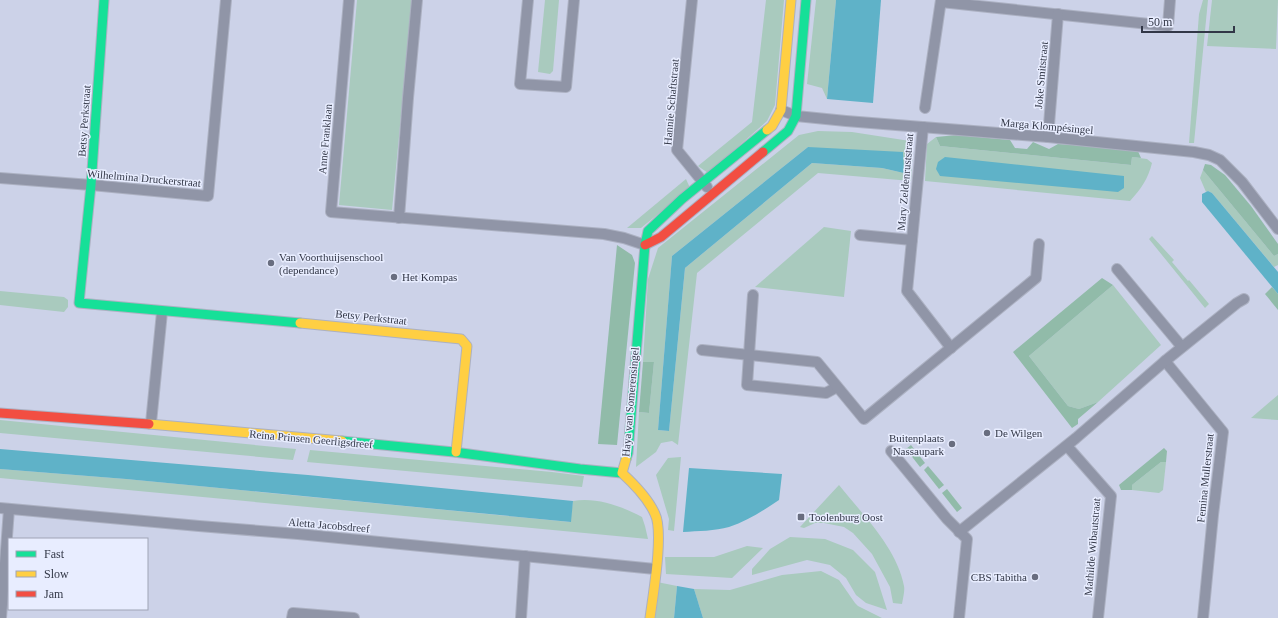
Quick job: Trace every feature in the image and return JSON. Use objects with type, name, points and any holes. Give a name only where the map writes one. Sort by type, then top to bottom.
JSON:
[{"type":"street","name":"Betsy Perkstraat","points":[[104,0],[91,185],[79,303],[162,312],[319,324],[461,339],[467,346],[456,452]]},
{"type":"street","name":"Wilhelmina Druckerstraat","points":[[0,178],[208,196],[226,0]]},
{"type":"street","name":"Anne Franklaan","points":[[349,0],[331,212],[604,234],[624,238],[645,245]]},
{"type":"street","points":[[399,218],[417,0]]},
{"type":"street","points":[[528,0],[520,84],[566,87],[574,0]]},
{"type":"street","name":"Hannie Schaftstraat","points":[[692,0],[678,150],[712,194]]},
{"type":"street","name":"Haya van Somerensingel","points":[[622,473],[628,453],[635,355],[645,245],[648,231],[682,199],[772,126],[781,110],[791,0]]},
{"type":"street","points":[[645,245],[661,237],[788,131],[796,116],[806,0]]},
{"type":"street","points":[[925,108],[941,1],[1168,26],[1170,0]]},
{"type":"street","name":"Joke Smitstraat","points":[[1048,137],[1058,14]]},
{"type":"street","name":"Marga Klompésingel","points":[[781,110],[796,116],[1048,137],[1194,152],[1209,155],[1220,160],[1242,182],[1278,229]]},
{"type":"street","name":"Mary Zeldenruststraat","points":[[923,127],[907,291],[951,348]]},
{"type":"street","name":"Mary Zeldenruststraat","points":[[860,235],[912,240]]},
{"type":"street","points":[[702,350],[817,362],[864,419],[1036,278],[1039,244]]},
{"type":"street","points":[[1117,269],[1182,347]]},
{"type":"street","points":[[753,295],[747,385],[826,393],[837,387]]},
{"type":"street","points":[[959,532],[1067,446],[1165,360],[1244,299]]},
{"type":"street","points":[[151,423],[162,312]]},
{"type":"street","name":"Femina Mullerstraat","points":[[1165,360],[1223,432],[1203,618]]},
{"type":"street","name":"Reina Prinsen Geerligsdreef","points":[[0,413],[151,423],[456,452],[591,472],[622,473]]},
{"type":"street","name":"Mathilde Wibautstraat","points":[[1067,446],[1111,496],[1098,618]]},
{"type":"street","points":[[891,451],[959,532],[967,539],[959,618]]},
{"type":"street","points":[[622,473],[636,486],[655,513],[658,522],[658,547],[650,618]]},
{"type":"street","points":[[1,618],[5,508]]},
{"type":"street","name":"Aletta Jacobsdreef","points":[[5,508],[298,534],[655,569]]},
{"type":"street","points":[[522,618],[525,556]]},
{"type":"street","points":[[292,615],[354,618]]},
{"type":"green space","points":[[357,0],[412,0],[392,210],[339,205]]},
{"type":"green space","points":[[545,0],[559,0],[553,71],[550,74],[538,72]]},
{"type":"green space","points":[[766,0],[784,0],[775,105],[767,121],[708,173],[698,166],[752,122]]},
{"type":"green space","points":[[816,0],[836,0],[827,99],[822,88],[807,84]]},
{"type":"green space","points":[[1203,0],[1208,0],[1194,143],[1189,143],[1199,14]]},
{"type":"green space","points":[[1212,0],[1278,0],[1276,49],[1207,46]]},
{"type":"green space","points":[[818,131],[852,132],[910,141],[913,148],[911,181],[818,173],[697,273],[678,445],[672,441],[661,443],[656,452],[636,467],[639,412],[649,413],[654,362],[643,362],[648,279],[658,248],[799,135]],"holes":[[[808,147],[904,173],[882,168],[812,163],[685,268],[669,431],[658,430],[672,256]]]},
{"type":"green space","points":[[957,135],[1010,140],[1015,148],[1027,149],[1033,142],[1049,149],[1058,144],[1137,149],[1141,158],[1132,157],[1131,165],[940,146],[936,137]]},
{"type":"green space","points":[[936,137],[940,146],[1131,165],[1132,157],[1147,159],[1152,163],[1144,184],[1130,201],[925,181],[927,144]]},
{"type":"green space","points":[[1205,164],[1211,165],[1225,175],[1251,206],[1278,244],[1278,254],[1274,256],[1203,170]]},
{"type":"green space","points":[[1203,170],[1274,256],[1278,254],[1278,265],[1274,267],[1212,193],[1208,191],[1206,192],[1200,178]]},
{"type":"green space","points":[[686,179],[690,188],[641,228],[627,228]]},
{"type":"green space","points":[[824,227],[851,231],[844,297],[755,287]]},
{"type":"green space","points":[[1152,236],[1174,260],[1172,262],[1209,304],[1205,308],[1149,239]]},
{"type":"green space","points":[[617,245],[632,255],[635,263],[617,445],[598,444]]},
{"type":"green space","points":[[1102,278],[1113,285],[1029,356],[1068,406],[1079,409],[1098,402],[1078,419],[1078,424],[1072,428],[1013,352]]},
{"type":"green space","points":[[1113,285],[1161,345],[1098,402],[1079,409],[1068,406],[1029,356]]},
{"type":"green space","points":[[1272,287],[1278,294],[1278,310],[1265,294]]},
{"type":"green space","points":[[0,291],[64,297],[68,300],[68,307],[64,312],[0,305]]},
{"type":"green space","points":[[643,362],[654,362],[649,413],[639,412]]},
{"type":"green space","points":[[1278,395],[1278,420],[1251,418]]},
{"type":"green space","points":[[0,420],[296,449],[293,460],[0,433]]},
{"type":"green space","points":[[911,445],[925,463],[920,467],[906,449]]},
{"type":"green space","points":[[1164,448],[1167,451],[1166,462],[1161,462],[1132,485],[1132,490],[1121,490],[1119,485]]},
{"type":"green space","points":[[310,450],[584,476],[582,487],[307,462]]},
{"type":"green space","points":[[681,457],[674,531],[668,530],[669,519],[656,475],[668,458]]},
{"type":"green space","points":[[1161,462],[1166,462],[1163,490],[1159,493],[1132,490],[1132,485]]},
{"type":"green space","points":[[928,466],[944,485],[939,489],[924,470]]},
{"type":"green space","points":[[0,469],[126,479],[570,522],[573,501],[591,500],[608,503],[626,509],[642,517],[648,539],[0,478]]},
{"type":"green space","points":[[839,485],[878,532],[894,558],[904,586],[902,604],[893,603],[890,587],[872,554],[853,533],[844,527],[824,523],[815,523],[804,528],[800,527]]},
{"type":"green space","points":[[947,489],[962,508],[957,512],[942,493]]},
{"type":"green space","points":[[790,537],[825,539],[853,550],[875,572],[887,610],[866,603],[856,595],[846,578],[830,565],[807,560],[752,575],[752,569],[770,549]]},
{"type":"green space","points":[[747,546],[763,548],[732,578],[666,574],[665,557],[714,557]]},
{"type":"green space","points":[[821,571],[839,580],[858,606],[882,618],[703,618],[694,589],[730,590],[782,575]]},
{"type":"green space","points":[[657,582],[677,586],[674,618],[654,618]]},
{"type":"water","points":[[836,0],[881,0],[873,103],[827,99]]},
{"type":"water","points":[[808,147],[903,152],[904,173],[882,168],[812,163],[685,268],[669,431],[658,430],[672,256]]},
{"type":"water","points":[[945,157],[1124,176],[1124,188],[1118,192],[940,176],[936,169],[938,162]]},
{"type":"water","points":[[1208,191],[1212,193],[1278,272],[1278,294],[1202,202],[1202,194]]},
{"type":"water","points":[[0,449],[308,475],[573,501],[571,522],[126,479],[0,469]]},
{"type":"water","points":[[689,468],[782,474],[779,500],[736,525],[712,530],[683,532]]},
{"type":"water","points":[[677,586],[694,589],[703,618],[674,618]]},
{"type":"traffic: fast","points":[[104,0],[91,185],[79,303],[300,323]]},
{"type":"traffic: fast","points":[[763,152],[788,131],[796,116],[806,0]]},
{"type":"traffic: fast","points":[[626,459],[628,453],[645,245],[648,231],[682,199],[767,130]]},
{"type":"traffic: fast","points":[[342,441],[454,452],[580,469],[622,473]]},
{"type":"traffic: slow","points":[[767,130],[772,126],[781,110],[791,0]]},
{"type":"traffic: slow","points":[[300,323],[461,339],[467,346],[456,452]]},
{"type":"traffic: slow","points":[[149,424],[342,441]]},
{"type":"traffic: slow","points":[[626,459],[622,473],[649,502],[655,514],[657,523],[657,564],[650,618]]},
{"type":"traffic: jam","points":[[645,245],[661,237],[763,152]]},
{"type":"traffic: jam","points":[[0,413],[149,424]]},
{"type":"place","name":"Van Voorthuijsenschool (dependance)","points":[[271,263]]},
{"type":"place","name":"Het Kompas","points":[[394,277]]},
{"type":"place","name":"De Wilgen","points":[[987,433]]},
{"type":"place","name":"Buitenplaats Nassaupark","points":[[952,444]]},
{"type":"place","name":"Toolenburg Oost","points":[[801,517]]},
{"type":"place","name":"CBS Tabitha","points":[[1035,577]]}]
